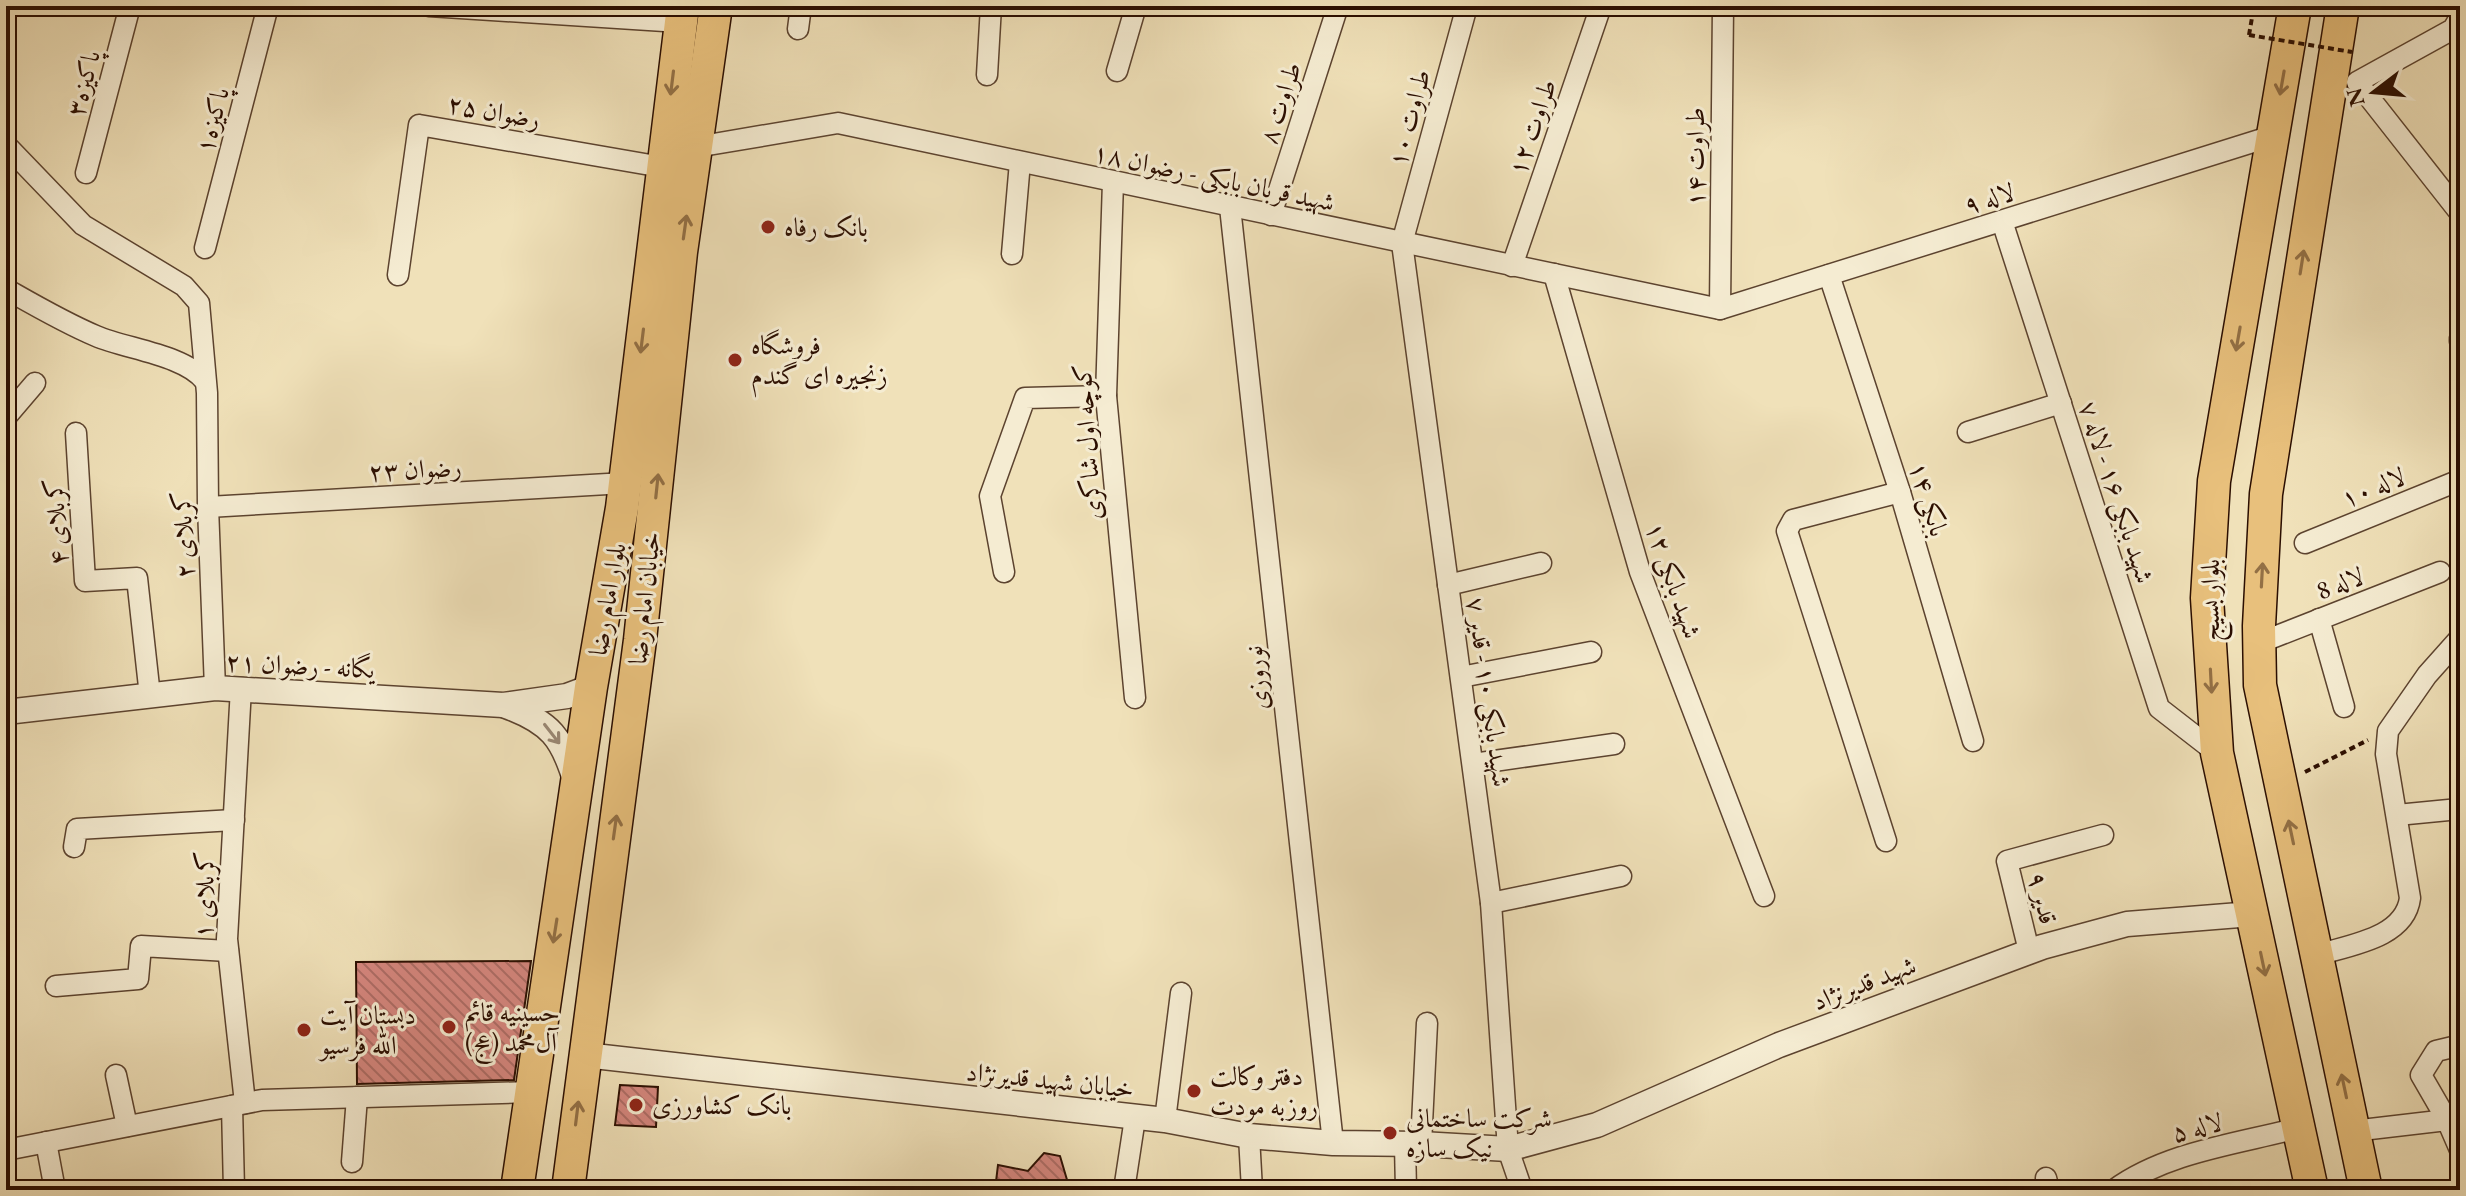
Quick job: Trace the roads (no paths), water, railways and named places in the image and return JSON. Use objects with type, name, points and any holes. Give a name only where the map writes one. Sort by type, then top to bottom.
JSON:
[{"type":"main road","name":"خیابان امام رضا","points":[[568,1190],[637,665],[681,252],[716,6]]},
{"type":"main road","name":"بلوار بسیج","points":[[2295,6],[2214,481],[2207,598],[2217,753],[2312,1190]]},
{"type":"main road","name":"بلوار بسیج","points":[[2343,6],[2268,487],[2259,643],[2260,685],[2366,1190]]},
{"type":"main road","name":"بلوار امام رضا","points":[[517,1190],[625,483],[682,14]]},
{"type":"main road","points":[[2214,481],[2268,487]]},
{"type":"main road","points":[[594,674],[637,665]]},
{"type":"main road","points":[[564,872],[608,879]]},
{"type":"street","name":"پاکیزه۳","points":[[86,173],[130,6]]},
{"type":"street","name":"پاکیزه۱","points":[[205,248],[268,6]]},
{"type":"street","points":[[429,6],[682,14]]},
{"type":"street","points":[[798,29],[801,6]]},
{"type":"street","points":[[987,75],[991,6]]},
{"type":"street","points":[[1117,71],[1136,6]]},
{"type":"street","name":"طراوت ۸","points":[[1271,215],[1338,6]]},
{"type":"street","name":"طراوت ۱۰","points":[[1402,243],[1467,6]]},
{"type":"street","name":"طراوت ۱۲","points":[[1512,266],[1601,6]]},
{"type":"street","name":"طراوت ۱۴","points":[[1720,309],[1723,6]]},
{"type":"street","points":[[2460,17],[2453,29],[2357,82],[2460,213]]},
{"type":"street","name":"شهید قربان بابکی - رضوان ۱۸","points":[[696,147],[838,123],[1720,309]]},
{"type":"street","name":"رضوان ۲۵","points":[[398,275],[419,125],[662,167]]},
{"type":"street","name":"لاله ۹","points":[[1720,309],[2272,136]]},
{"type":"street","name":"کربلای ۲","points":[[6,147],[83,225],[192,293],[199,303],[205,381],[215,688]]},
{"type":"street","points":[[1012,254],[1020,162]]},
{"type":"street","name":"کوچه اول شاکری","points":[[1113,182],[1106,396],[1135,698]]},
{"type":"street","name":"نوروزی","points":[[1230,207],[1333,1143]]},
{"type":"street","name":"شهید بابکی ۱۶ - لاله ۷","points":[[2002,221],[2159,708],[2217,753]]},
{"type":"street","name":"شهید بابکی ۱۰ - قدیر ۷","points":[[1402,243],[1491,903],[1508,1149],[1522,1190]]},
{"type":"street","name":"شهید بابکی ۱۲","points":[[1554,274],[1640,572],[1764,896]]},
{"type":"street","name":"بابکی ۱۴","points":[[1829,275],[1900,492],[1973,741]]},
{"type":"street","points":[[6,289],[99,337],[185,365],[205,381]]},
{"type":"street","points":[[6,417],[35,383]]},
{"type":"street","points":[[1004,572],[990,496],[1025,398],[1106,396]]},
{"type":"street","points":[[1968,432],[2061,403]]},
{"type":"street","name":"کربلای ۴","points":[[76,433],[85,581],[137,578],[150,696]]},
{"type":"street","name":"لاله ۱۰","points":[[2305,543],[2460,480]]},
{"type":"street","name":"رضوان ۲۳","points":[[208,507],[625,483]]},
{"type":"street","points":[[1886,841],[1787,531],[1793,520],[1900,492]]},
{"type":"street","points":[[1448,585],[1541,563]]},
{"type":"street","name":"لاله 8","points":[[2259,643],[2440,572]]},
{"type":"street","points":[[2319,619],[2344,707]]},
{"type":"street","points":[[2317,955],[2366,941],[2397,926],[2408,912],[2410,898],[2386,754],[2388,731],[2427,675],[2460,638]]},
{"type":"street","points":[[1461,677],[1591,652]]},
{"type":"street","name":"یگانه - رضوان ۲۱","points":[[6,712],[215,688],[503,705],[567,696],[594,674]]},
{"type":"street","name":"کربلای ۱","points":[[234,1190],[238,1105],[228,951],[241,688]]},
{"type":"street","points":[[503,705],[535,717],[548,727],[569,760],[577,786]]},
{"type":"street","points":[[1473,764],[1614,744]]},
{"type":"street","points":[[2397,815],[2459,809]]},
{"type":"street","points":[[74,847],[77,829],[234,820]]},
{"type":"street","name":"قدیر ۹","points":[[2029,951],[2007,861],[2103,835]]},
{"type":"street","points":[[1491,903],[1621,876]]},
{"type":"street","name":"شهید قدیرنژاد","points":[[1508,1149],[1597,1125],[1779,1045],[2029,951],[2127,924],[2252,914]]},
{"type":"street","points":[[56,986],[138,979],[141,946],[228,951]]},
{"type":"street","points":[[1165,1120],[1181,993]]},
{"type":"street","points":[[1406,1190],[1427,1023]]},
{"type":"street","points":[[2457,1046],[2436,1051],[2421,1075],[2453,1125],[2460,1150]]},
{"type":"street","name":"خيابان شهيد قديرنژاد","points":[[585,1055],[1165,1120],[1249,1136],[1333,1143],[1508,1149]]},
{"type":"street","points":[[116,1075],[127,1126]]},
{"type":"street","points":[[6,1150],[262,1100],[531,1092]]},
{"type":"street","points":[[352,1162],[357,1097]]},
{"type":"street","points":[[1124,1190],[1135,1118]]},
{"type":"street","points":[[2353,1131],[2453,1125]]},
{"type":"street","name":"لاله ۵","points":[[2114,1190],[2132,1177],[2164,1162],[2298,1128]]},
{"type":"street","points":[[1249,1136],[1252,1190]]},
{"type":"street","points":[[46,1142],[55,1190]]},
{"type":"place","name":"بانک رفاه","points":[[768,227]]},
{"type":"place","name":"فروشگاه زنجیره ای گندم","points":[[735,360]]},
{"type":"place","name":"حسینیه قائم آل‌محمد (عج)","points":[[449,1027]]},
{"type":"place","name":"دبستان آیت الله فرسیو","points":[[304,1030]]},
{"type":"place","name":"دفتر وکالت روزبه مودت","points":[[1194,1091]]},
{"type":"place","name":"بانک کشاورزی","points":[[636,1105]]},
{"type":"place","name":"شرکت ساختمانی نیک سازه","points":[[1390,1133]]}]
